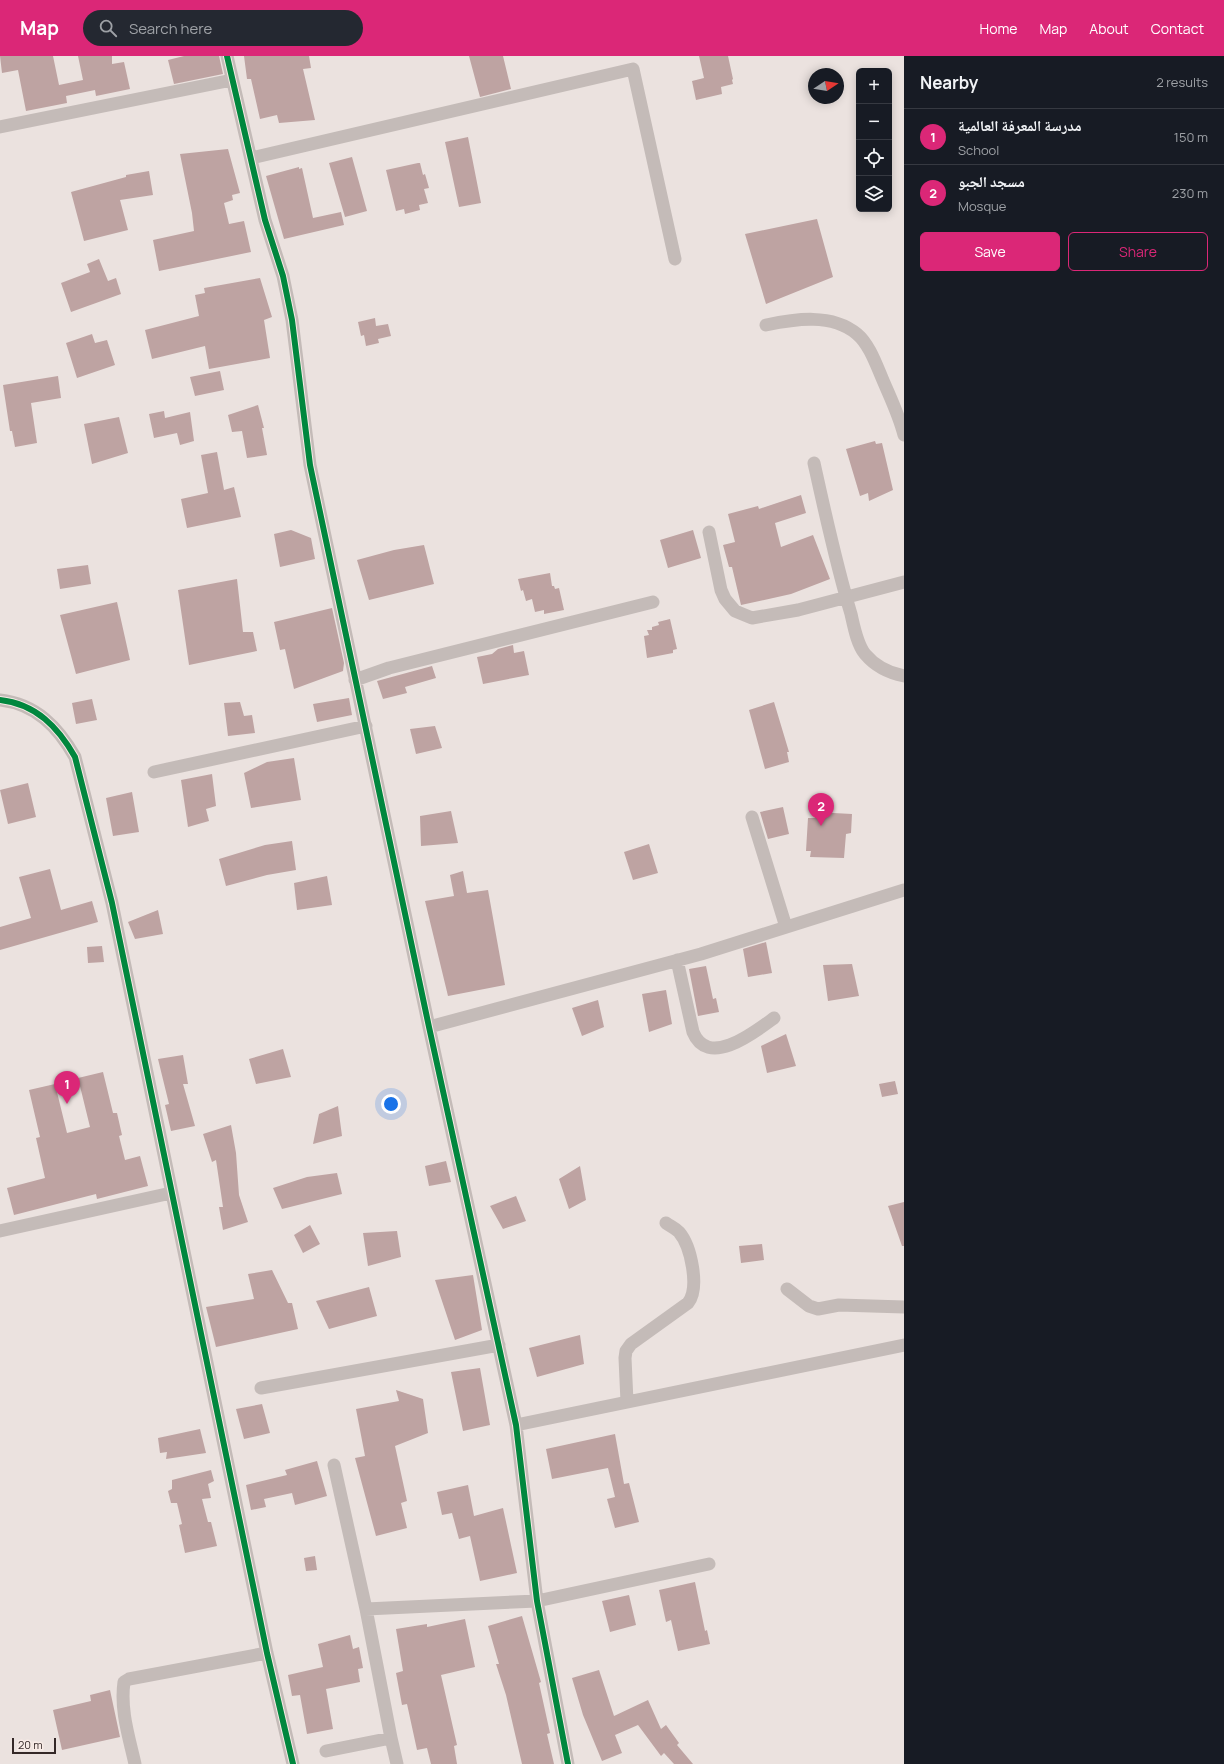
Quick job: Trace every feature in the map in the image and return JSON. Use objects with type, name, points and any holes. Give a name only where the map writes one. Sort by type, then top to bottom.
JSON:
[{"type":"street","points":[[227,56],[265,220],[283,276],[292,320],[310,465],[429,1027],[516,1425],[537,1601],[568,1764]]},
{"type":"street","points":[[251,158],[633,69],[675,259]]},
{"type":"street","points":[[0,127],[232,80]]},
{"type":"street","points":[[766,325],[804,319],[822,320],[845,326],[857,334],[865,344],[880,372],[900,420],[904,435]]},
{"type":"street","points":[[814,463],[846,598],[858,640],[864,653],[883,669],[904,676]]},
{"type":"street","points":[[709,532],[721,590],[725,599],[735,611],[752,618],[846,598],[904,582]]},
{"type":"street","points":[[355,680],[389,668],[653,602]]},
{"type":"street","points":[[0,700],[8,701],[30,709],[48,721],[64,738],[75,757],[112,903],[267,1652],[293,1764]]},
{"type":"street","points":[[154,772],[366,726]]},
{"type":"street","points":[[752,817],[786,927]]},
{"type":"street","points":[[429,1027],[677,960],[904,890]]},
{"type":"street","points":[[677,960],[693,1032],[695,1038],[702,1045],[710,1048],[723,1047],[741,1040],[774,1018]]},
{"type":"street","points":[[0,1231],[171,1193]]},
{"type":"street","points":[[627,1402],[626,1351],[631,1344],[688,1303],[692,1298],[694,1278],[687,1247],[679,1233],[666,1223]]},
{"type":"street","points":[[787,1289],[809,1306],[818,1309],[839,1305],[904,1307]]},
{"type":"street","points":[[261,1388],[499,1345]]},
{"type":"street","points":[[516,1425],[904,1345]]},
{"type":"street","points":[[334,1465],[366,1610],[397,1764]]},
{"type":"street","points":[[366,1610],[537,1601],[708,1564]]},
{"type":"street","points":[[135,1764],[123,1708],[122,1697],[124,1682],[129,1679],[267,1652]]},
{"type":"street","points":[[326,1751],[391,1738]]},
{"type":"building","points":[[0,56],[53,56],[59,85],[83,80],[78,56],[112,56],[112,64],[124,62],[130,89],[96,96],[95,90],[66,96],[67,103],[26,111],[18,70],[2,73]]},
{"type":"building","points":[[184,56],[219,56],[223,74],[174,84],[168,60]]},
{"type":"building","points":[[244,56],[309,56],[311,68],[303,69],[315,120],[279,123],[277,115],[260,119],[251,79],[247,79]]},
{"type":"building","points":[[469,56],[503,56],[511,89],[480,97]]},
{"type":"building","points":[[699,56],[728,56],[733,84],[721,87],[722,94],[696,100],[692,81],[704,78]]},
{"type":"building","points":[[468,137],[481,203],[459,207],[445,142]]},
{"type":"building","points":[[228,149],[240,193],[232,195],[233,200],[224,203],[229,224],[244,221],[251,252],[159,271],[153,240],[194,231],[192,213],[180,154]]},
{"type":"building","points":[[352,157],[367,211],[345,217],[329,163]]},
{"type":"building","points":[[420,163],[423,175],[425,174],[429,188],[424,189],[428,203],[419,205],[420,210],[405,214],[404,209],[396,211],[386,170]]},
{"type":"building","points":[[299,167],[299,169],[302,168],[313,218],[341,212],[344,225],[284,239],[266,176]]},
{"type":"building","points":[[149,171],[153,195],[120,200],[128,230],[84,241],[71,192],[126,177],[126,175]]},
{"type":"building","points":[[817,219],[833,277],[766,304],[745,234]]},
{"type":"building","points":[[99,259],[108,281],[116,278],[121,294],[71,312],[61,283],[90,272],[87,264]]},
{"type":"building","points":[[260,278],[272,317],[264,320],[270,358],[209,369],[205,346],[152,359],[145,330],[199,316],[195,295],[205,293],[204,288]]},
{"type":"building","points":[[375,318],[376,326],[388,324],[391,336],[378,339],[379,343],[366,346],[364,335],[361,336],[358,322]]},
{"type":"building","points":[[92,334],[95,343],[107,340],[115,365],[77,378],[66,343]]},
{"type":"building","points":[[220,371],[224,390],[195,396],[190,377]]},
{"type":"building","points":[[58,376],[61,398],[31,403],[37,443],[15,447],[12,431],[10,431],[3,385]]},
{"type":"building","points":[[258,405],[264,428],[262,428],[267,455],[247,458],[242,431],[232,432],[228,415]]},
{"type":"building","points":[[164,411],[165,418],[190,412],[194,441],[180,445],[177,433],[154,438],[149,414]]},
{"type":"building","points":[[119,417],[128,453],[92,464],[84,424]]},
{"type":"building","points":[[875,441],[876,444],[882,443],[893,490],[869,501],[868,493],[860,496],[846,449]]},
{"type":"building","points":[[217,452],[224,490],[234,487],[241,517],[187,528],[181,499],[208,493],[201,455]]},
{"type":"building","points":[[801,495],[806,513],[775,523],[781,547],[813,535],[830,579],[791,594],[741,605],[732,567],[729,567],[723,545],[735,542],[728,514],[758,506],[759,509]]},
{"type":"building","points":[[291,530],[311,538],[315,559],[280,567],[274,534]]},
{"type":"building","points":[[693,530],[701,558],[668,568],[660,540]]},
{"type":"building","points":[[424,545],[434,584],[369,600],[357,560],[394,550]]},
{"type":"building","points":[[88,565],[91,584],[60,589],[57,569]]},
{"type":"building","points":[[550,573],[552,586],[554,586],[555,589],[559,588],[564,610],[544,614],[544,610],[535,612],[532,599],[526,601],[523,590],[521,591],[518,579]]},
{"type":"building","points":[[237,579],[243,632],[253,632],[257,651],[189,665],[178,590]]},
{"type":"building","points":[[117,602],[130,660],[76,674],[60,615]]},
{"type":"building","points":[[332,608],[344,663],[343,671],[294,689],[285,649],[280,650],[274,622]]},
{"type":"building","points":[[670,619],[677,649],[673,650],[673,653],[647,658],[644,636],[649,635],[647,630],[652,630],[652,627],[659,625],[658,622]]},
{"type":"building","points":[[513,645],[514,653],[524,651],[529,675],[483,684],[477,657],[492,654],[498,649]]},
{"type":"building","points":[[432,666],[436,678],[405,687],[407,693],[383,699],[377,681]]},
{"type":"building","points":[[349,698],[352,715],[317,722],[313,704]]},
{"type":"building","points":[[92,699],[97,720],[76,724],[72,703]]},
{"type":"building","points":[[240,702],[244,716],[252,715],[255,733],[228,736],[224,703]]},
{"type":"building","points":[[774,702],[789,752],[787,752],[789,762],[765,769],[749,710]]},
{"type":"building","points":[[435,726],[442,748],[416,754],[410,729]]},
{"type":"building","points":[[294,758],[301,800],[251,808],[244,773],[267,762]]},
{"type":"building","points":[[212,774],[216,806],[206,809],[209,821],[188,827],[181,780]]},
{"type":"building","points":[[28,783],[36,817],[8,824],[0,790]]},
{"type":"building","points":[[132,792],[139,832],[113,836],[106,798]]},
{"type":"building","points":[[783,807],[789,834],[768,839],[760,812]]},
{"type":"building","points":[[451,811],[458,843],[421,846],[420,816]]},
{"type":"building","points":[[815,812],[852,814],[851,833],[846,834],[844,858],[810,857],[811,851],[806,851],[808,818],[815,818]]},
{"type":"building","points":[[292,841],[296,870],[267,875],[226,886],[219,859],[265,845]]},
{"type":"building","points":[[649,844],[658,873],[633,880],[624,852]]},
{"type":"building","points":[[50,869],[61,910],[92,901],[98,922],[0,950],[0,927],[31,918],[19,877]]},
{"type":"building","points":[[463,871],[467,893],[488,890],[505,985],[448,996],[425,901],[454,896],[450,875]]},
{"type":"building","points":[[327,876],[332,905],[297,910],[294,883]]},
{"type":"building","points":[[158,910],[163,934],[135,939],[128,922]]},
{"type":"building","points":[[766,942],[772,973],[748,977],[743,949]]},
{"type":"building","points":[[102,946],[104,962],[88,963],[87,947]]},
{"type":"building","points":[[852,964],[859,996],[828,1001],[823,965]]},
{"type":"building","points":[[706,966],[713,999],[716,998],[719,1012],[698,1016],[689,969]]},
{"type":"building","points":[[666,990],[672,1024],[649,1032],[642,994]]},
{"type":"building","points":[[598,1000],[604,1027],[582,1036],[572,1008]]},
{"type":"building","points":[[786,1034],[796,1066],[767,1073],[761,1046]]},
{"type":"building","points":[[283,1049],[291,1077],[256,1084],[249,1059]]},
{"type":"building","points":[[183,1055],[188,1084],[183,1084],[195,1126],[171,1131],[165,1105],[169,1104],[158,1059]]},
{"type":"building","points":[[103,1072],[113,1113],[117,1113],[122,1135],[119,1136],[125,1160],[140,1156],[148,1186],[97,1199],[96,1194],[14,1215],[7,1188],[45,1178],[36,1138],[40,1137],[29,1090],[55,1084],[67,1133],[90,1127],[78,1078]]},
{"type":"building","points":[[895,1081],[898,1094],[882,1097],[879,1084]]},
{"type":"building","points":[[338,1106],[342,1136],[313,1144],[319,1114]]},
{"type":"building","points":[[231,1125],[236,1153],[239,1195],[248,1222],[223,1230],[219,1207],[223,1207],[216,1160],[212,1162],[203,1134]]},
{"type":"building","points":[[446,1161],[451,1182],[429,1186],[425,1166]]},
{"type":"building","points":[[580,1166],[586,1200],[569,1209],[559,1179]]},
{"type":"building","points":[[337,1173],[342,1194],[282,1209],[273,1188],[307,1177]]},
{"type":"building","points":[[516,1196],[526,1221],[503,1229],[490,1206]]},
{"type":"building","points":[[904,1202],[904,1246],[902,1246],[888,1206]]},
{"type":"building","points":[[310,1225],[320,1244],[303,1253],[294,1235]]},
{"type":"building","points":[[397,1231],[401,1257],[368,1266],[363,1233]]},
{"type":"building","points":[[762,1244],[764,1260],[741,1263],[739,1246]]},
{"type":"building","points":[[272,1270],[288,1303],[292,1303],[298,1329],[216,1347],[206,1307],[254,1299],[248,1274]]},
{"type":"building","points":[[473,1275],[482,1330],[455,1340],[435,1280]]},
{"type":"building","points":[[369,1287],[377,1316],[329,1329],[316,1301]]},
{"type":"building","points":[[580,1335],[584,1364],[537,1377],[529,1348]]},
{"type":"building","points":[[480,1368],[490,1425],[463,1431],[451,1372]]},
{"type":"building","points":[[396,1390],[423,1399],[428,1433],[395,1446],[407,1501],[401,1503],[407,1528],[376,1536],[355,1458],[365,1456],[356,1409],[399,1401]]},
{"type":"building","points":[[262,1404],[270,1433],[244,1439],[236,1409]]},
{"type":"building","points":[[200,1429],[206,1453],[166,1459],[167,1452],[160,1453],[158,1438]]},
{"type":"building","points":[[615,1434],[624,1484],[629,1483],[639,1522],[615,1528],[607,1499],[615,1497],[608,1468],[552,1479],[546,1449]]},
{"type":"building","points":[[317,1461],[327,1496],[295,1505],[292,1493],[264,1499],[266,1507],[251,1510],[246,1485],[287,1475],[285,1470]]},
{"type":"building","points":[[211,1470],[214,1481],[208,1484],[211,1498],[202,1499],[208,1522],[211,1522],[217,1546],[185,1553],[179,1525],[182,1524],[177,1503],[171,1503],[168,1491],[172,1489],[172,1480]]},
{"type":"building","points":[[468,1485],[474,1516],[503,1508],[517,1573],[480,1581],[470,1536],[459,1539],[452,1513],[442,1515],[437,1492]]},
{"type":"building","points":[[315,1556],[317,1570],[306,1571],[304,1558]]},
{"type":"building","points":[[695,1582],[705,1631],[707,1630],[710,1644],[678,1651],[671,1620],[666,1622],[659,1590]]},
{"type":"building","points":[[629,1595],[636,1625],[610,1632],[602,1601]]},
{"type":"building","points":[[522,1616],[541,1682],[539,1683],[550,1733],[547,1734],[554,1764],[522,1764],[506,1695],[496,1664],[499,1664],[488,1626]]},
{"type":"building","points":[[465,1619],[475,1667],[441,1675],[457,1745],[454,1746],[457,1764],[431,1764],[427,1748],[417,1750],[407,1704],[402,1705],[396,1673],[403,1671],[396,1629],[427,1624],[427,1627]]},
{"type":"building","points":[[350,1635],[353,1649],[359,1647],[363,1668],[358,1669],[360,1682],[326,1689],[333,1729],[307,1734],[300,1695],[292,1696],[288,1675],[323,1667],[318,1644]]},
{"type":"building","points":[[599,1670],[614,1716],[648,1700],[661,1729],[666,1725],[679,1743],[677,1745],[693,1764],[674,1764],[664,1753],[661,1756],[638,1725],[615,1735],[622,1753],[602,1761],[583,1715],[572,1678]]},
{"type":"building","points":[[110,1690],[120,1737],[62,1750],[53,1710],[91,1701],[90,1695]]},
{"type":"cycle path","points":[[227,56],[265,220],[283,276],[292,320],[310,465],[429,1027],[516,1425],[537,1601],[568,1764]]},
{"type":"cycle path","points":[[0,700],[25,706],[45,719],[61,736],[75,757],[112,903],[267,1653],[293,1764]]},
{"type":"place","name":"مسجد الجبو","points":[[821,826]]},
{"type":"place","name":"مدرسة المعرفة العالمية","points":[[67,1104]]}]
